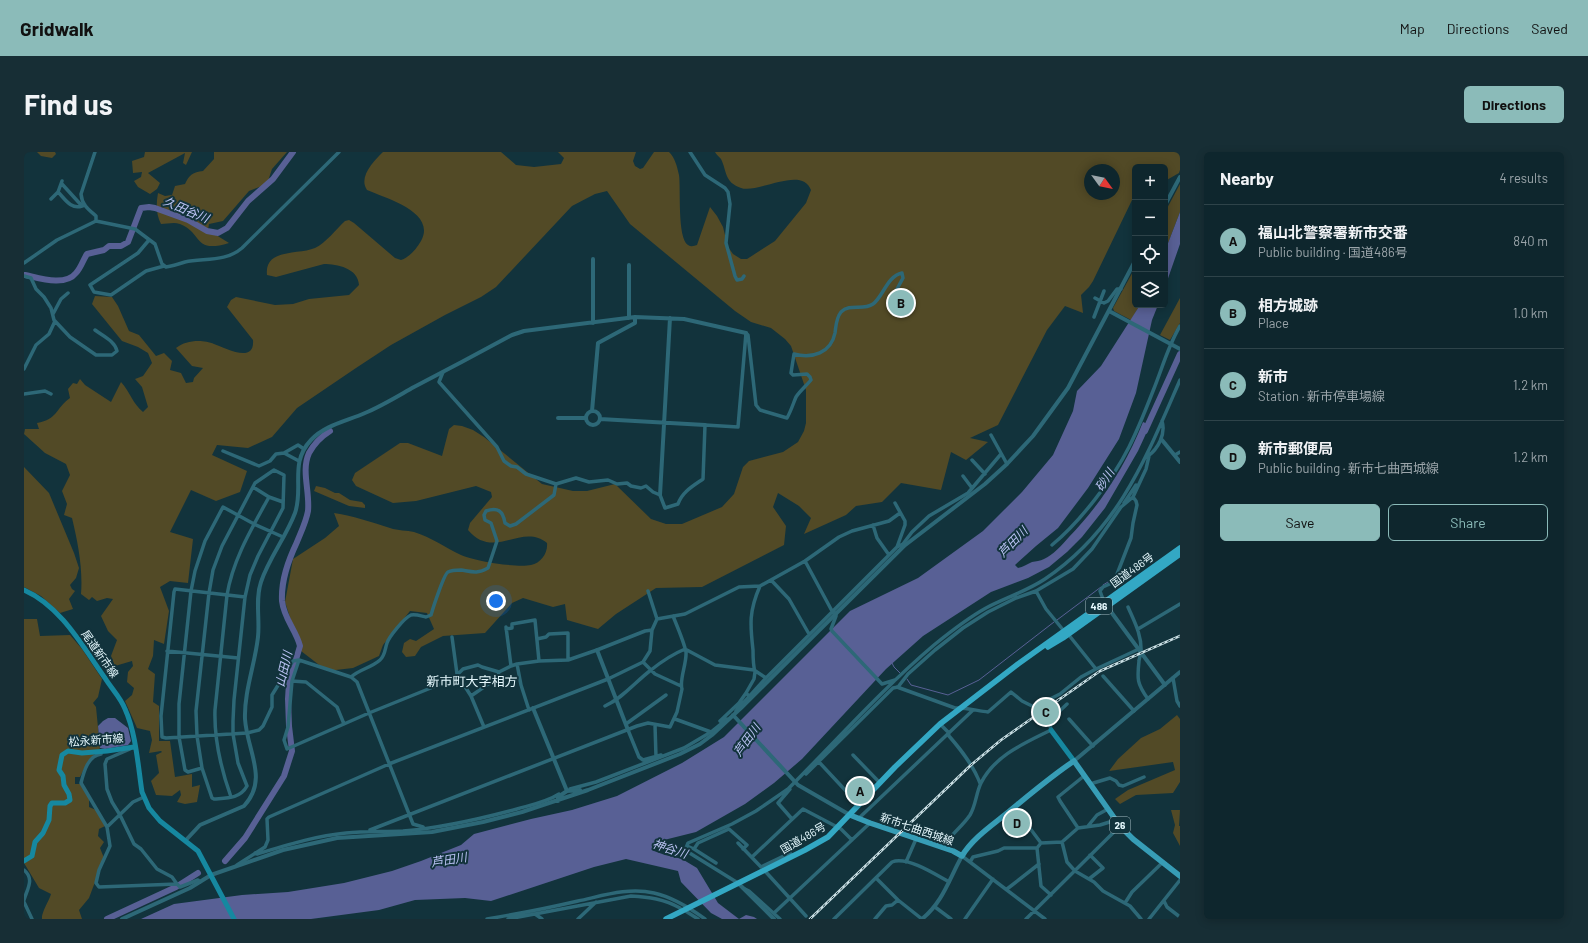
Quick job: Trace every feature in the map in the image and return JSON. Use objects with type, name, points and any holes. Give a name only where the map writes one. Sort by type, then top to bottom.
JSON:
[{"type":"highway","name":"国道486号","points":[[666,919],[739,885],[764,870],[823,840],[838,828],[880,783],[940,724],[1018,664],[1066,633],[1180,548]]},
{"type":"highway","name":"国道486号","points":[[1106,604],[1180,554]]},
{"type":"main road","name":"尾道新市線","points":[[24,590],[36,595],[53,610],[80,641],[125,708],[131,726],[134,747]]},
{"type":"main road","points":[[1051,730],[1074,761]]},
{"type":"main road","name":"松永新市線","points":[[24,861],[32,856],[35,842],[46,828],[49,820],[50,806],[52,804],[65,803],[70,800],[69,794],[64,785],[63,776],[59,770],[62,755],[68,751],[82,753],[134,747],[144,797],[149,808],[160,821],[198,851],[234,919]]},
{"type":"main road","name":"26","points":[[1074,761],[1120,826],[1180,876]]},
{"type":"main road","name":"新市七曲西城線","points":[[850,814],[858,819],[962,856],[971,844],[1014,807],[1058,771],[1074,761]]},
{"type":"street","points":[[83,206],[81,194],[95,152]]},
{"type":"street","points":[[149,240],[138,253],[90,285],[94,292],[111,295],[146,271],[184,262],[211,259],[236,253],[339,152]]},
{"type":"street","points":[[690,152],[705,175],[725,188],[728,192],[730,204],[726,243],[737,280],[742,279],[744,276]]},
{"type":"street","points":[[1168,200],[1180,177]]},
{"type":"street","points":[[51,199],[58,192],[62,182],[83,206],[96,216],[96,222]]},
{"type":"street","points":[[58,192],[73,207],[77,208],[83,206]]},
{"type":"street","points":[[24,263],[57,240],[96,222],[134,229],[157,247],[164,266]]},
{"type":"street","points":[[593,259],[593,323]]},
{"type":"street","points":[[629,318],[630,265]]},
{"type":"street","points":[[711,732],[822,621],[823,622],[832,614],[904,545],[965,500],[1007,464],[1033,436],[1053,411],[1068,388],[1110,312],[1132,267]]},
{"type":"street","points":[[746,333],[748,335],[756,405],[760,410],[787,418],[796,399],[811,380],[807,374],[793,375],[791,372],[794,354],[804,357],[824,351],[834,337],[838,317],[841,312],[846,309],[868,307],[872,305],[887,285],[901,273],[903,276],[897,289],[897,296]]},
{"type":"street","points":[[24,276],[31,278],[36,289],[44,297],[51,308],[55,321],[70,337],[96,355],[112,355],[117,351],[116,346],[111,341],[95,330]]},
{"type":"street","points":[[1095,298],[1104,303],[1108,301],[1117,289],[1120,289]]},
{"type":"street","points":[[1094,317],[1104,291]]},
{"type":"street","points":[[53,314],[61,299],[68,293]]},
{"type":"street","points":[[1110,312],[1180,349]]},
{"type":"street","points":[[586,418],[588,413],[592,411],[598,343],[635,323],[635,317]]},
{"type":"street","points":[[186,840],[200,825],[238,810],[244,806],[255,790],[256,778],[247,733],[246,705],[258,638],[258,595],[260,584],[265,572],[295,513],[298,500],[298,470],[304,449],[318,434],[328,428],[366,413],[512,335],[524,331],[635,317],[670,318],[698,322],[746,333]]},
{"type":"street","points":[[670,318],[660,495],[665,508],[678,504],[680,498],[688,489],[703,479],[705,425]]},
{"type":"street","points":[[24,369],[36,346],[50,334],[55,321]]},
{"type":"street","points":[[1052,546],[1083,514],[1122,459],[1154,389],[1170,344],[1180,326]]},
{"type":"street","points":[[600,419],[738,427],[746,333]]},
{"type":"street","points":[[439,382],[443,372]]},
{"type":"street","points":[[434,377],[497,448],[504,461],[526,474],[556,484],[576,478],[589,482],[608,480],[617,484],[627,483],[631,486],[641,488],[646,486],[653,492],[660,495]]},
{"type":"street","points":[[792,819],[778,803],[794,783],[901,675],[934,645],[975,615],[1044,580],[1069,562],[1092,540],[1117,508],[1148,456],[1180,380]]},
{"type":"street","points":[[24,394],[45,391],[51,394]]},
{"type":"street","points":[[592,411],[598,413],[600,419]]},
{"type":"street","points":[[558,418],[586,418]]},
{"type":"street","points":[[586,418],[587,422],[591,425],[596,424],[600,419]]},
{"type":"street","points":[[1122,507],[1133,498],[1146,469],[1148,456],[1162,440],[1162,421]]},
{"type":"street","points":[[991,435],[1007,464]]},
{"type":"street","points":[[1162,440],[1180,462]]},
{"type":"street","points":[[223,451],[259,466],[270,461],[276,454],[284,453],[298,445],[304,449]]},
{"type":"street","points":[[1175,455],[1180,452]]},
{"type":"street","points":[[284,453],[300,462]]},
{"type":"street","points":[[896,547],[904,545],[912,532],[929,516],[968,493],[1001,454]]},
{"type":"street","points":[[972,460],[985,474]]},
{"type":"street","points":[[687,846],[688,843],[732,824],[756,811],[805,775],[893,688],[898,687],[908,674],[963,628],[988,612],[1016,598],[1036,591],[1073,569],[1092,548],[1122,507],[1146,469]]},
{"type":"street","points":[[274,470],[284,475],[283,508],[250,574],[245,598],[234,700],[233,734],[238,763],[247,786],[244,792],[231,797],[214,799],[212,798],[202,768],[197,736],[196,711],[209,593],[217,558],[253,487],[255,483],[274,470]]},
{"type":"street","points":[[963,476],[972,488]]},
{"type":"street","points":[[351,677],[359,670],[371,666],[382,659],[387,642],[405,619],[411,615],[426,617],[431,615],[441,590],[443,579],[448,572],[456,570],[479,572],[488,568],[497,541],[491,523],[485,520],[484,515],[486,511],[492,509],[500,510],[504,514],[505,523],[510,526],[516,524],[554,495],[556,484]]},
{"type":"street","points":[[253,487],[269,497],[283,502]]},
{"type":"street","points":[[231,797],[219,760],[215,735],[215,710],[227,595],[229,580],[235,561],[269,497]]},
{"type":"street","points":[[1133,498],[1137,505],[1131,538],[1114,582],[1103,587],[1100,591],[1106,604],[1165,685]]},
{"type":"street","points":[[122,919],[200,882],[261,857],[305,844],[337,838],[410,834],[456,828],[522,812],[558,801],[680,754],[700,744],[733,716],[896,547],[905,525],[905,521],[895,503]]},
{"type":"street","points":[[202,768],[188,772],[185,770],[179,737],[179,704],[191,591],[195,570],[205,540],[223,507],[239,514],[254,524],[283,537]]},
{"type":"street","points":[[657,620],[685,614],[740,587],[760,586],[805,561],[839,537],[889,521],[900,513]]},
{"type":"street","points":[[873,525],[877,538],[889,555]]},
{"type":"street","points":[[805,561],[836,616],[831,630],[882,684],[896,680]]},
{"type":"street","points":[[771,580],[789,599],[809,634]]},
{"type":"street","points":[[255,853],[257,854],[328,835],[368,831],[404,831],[453,824],[503,813],[553,798],[566,790],[596,782],[684,748],[711,732],[733,716],[748,694],[754,679],[750,628],[751,613],[753,602],[760,586]]},
{"type":"street","points":[[245,598],[175,589],[167,650],[161,716],[162,737],[247,733],[259,730],[272,707],[272,695],[293,661],[299,660],[351,677],[357,682],[413,824],[423,826],[424,828]]},
{"type":"street","points":[[237,866],[265,847],[268,840],[268,816],[389,764],[608,679],[643,662],[650,651],[652,630],[657,620],[648,591]]},
{"type":"street","points":[[1036,591],[1046,608],[1096,669]]},
{"type":"street","points":[[1138,629],[1180,604]]},
{"type":"street","points":[[1128,606],[1138,629],[1140,651],[1138,683],[1148,699]]},
{"type":"street","points":[[368,831],[648,723],[670,727],[675,719],[685,669],[685,649],[673,616]]},
{"type":"street","points":[[511,666],[506,628],[512,628],[512,624],[534,620],[539,661]]},
{"type":"street","points":[[472,696],[496,678],[499,672],[511,666],[539,661],[568,660],[645,631],[652,630]]},
{"type":"street","points":[[537,639],[546,637],[549,634],[568,633],[568,660]]},
{"type":"street","points":[[452,637],[458,674],[472,696],[484,727]]},
{"type":"street","points":[[685,649],[715,665],[754,670],[766,678]]},
{"type":"street","points":[[605,706],[616,701],[651,670],[685,649]]},
{"type":"street","points":[[167,650],[238,658]]},
{"type":"street","points":[[597,650],[639,758],[643,760],[669,754]]},
{"type":"street","points":[[888,688],[898,687],[954,708],[972,711],[988,712],[1011,692],[1022,701],[1034,707],[1060,694],[1081,677],[1096,669],[1140,651]]},
{"type":"street","points":[[299,660],[292,681],[288,727],[284,740],[287,749],[369,713],[453,679],[463,669],[478,665],[499,672]]},
{"type":"street","points":[[643,662],[664,679],[681,686]]},
{"type":"street","points":[[517,664],[521,685],[566,790]]},
{"type":"street","points":[[1074,761],[1180,672]]},
{"type":"street","points":[[898,687],[901,675]]},
{"type":"street","points":[[1103,676],[1134,711]]},
{"type":"street","points":[[1174,678],[1177,701],[1180,706]]},
{"type":"street","points":[[292,681],[306,682],[337,708],[344,724]]},
{"type":"street","points":[[626,724],[666,696]]},
{"type":"street","points":[[942,848],[948,838],[969,817],[974,808],[980,783],[1004,755],[1014,748],[1051,730],[1049,721],[1067,704]]},
{"type":"street","points":[[858,819],[972,711]]},
{"type":"street","points":[[733,716],[794,783],[850,814]]},
{"type":"street","points":[[675,719],[711,732]]},
{"type":"street","points":[[1069,719],[1093,746]]},
{"type":"street","points":[[940,724],[966,756],[976,771],[980,783]]},
{"type":"street","points":[[655,725],[656,756]]},
{"type":"street","points":[[134,747],[110,757],[105,764],[107,789],[112,802],[134,844],[141,849],[157,869],[172,877],[180,887],[198,880],[200,882]]},
{"type":"street","points":[[107,751],[90,759],[84,773],[82,783],[107,827],[110,842],[110,846],[99,870],[96,883],[99,887],[177,884]]},
{"type":"street","points":[[853,755],[880,783]]},
{"type":"street","points":[[819,762],[859,805]]},
{"type":"street","points":[[1078,828],[1058,797],[1084,776]]},
{"type":"street","points":[[1090,784],[1110,778],[1116,780],[1119,785],[1123,786],[1144,777]]},
{"type":"street","points":[[558,801],[558,797],[566,790],[583,791]]},
{"type":"street","points":[[107,827],[133,802],[144,797]]},
{"type":"street","points":[[1014,807],[1040,842]]},
{"type":"street","points":[[752,857],[803,809],[838,828],[852,840]]},
{"type":"street","points":[[1088,826],[1097,815],[1108,809]]},
{"type":"street","points":[[1040,842],[1062,842],[1078,828],[1100,826],[1116,820]]},
{"type":"street","points":[[774,913],[870,823]]},
{"type":"street","points":[[1026,919],[1120,826]]},
{"type":"street","points":[[694,849],[698,843],[729,829],[747,844],[743,849]]},
{"type":"street","points":[[906,862],[916,839]]},
{"type":"street","points":[[1040,842],[1037,848],[1041,886],[1051,895]]},
{"type":"street","points":[[1062,842],[1067,862],[1075,871],[1089,879],[1103,891],[1130,906],[1141,919]]},
{"type":"street","points":[[738,843],[761,867],[790,853],[793,856]]},
{"type":"street","points":[[687,846],[716,863]]},
{"type":"street","points":[[687,846],[688,852],[749,891],[780,919]]},
{"type":"street","points":[[970,862],[973,857],[998,851],[1004,848],[1037,848]]},
{"type":"street","points":[[1089,879],[1103,868],[1090,855]]},
{"type":"street","points":[[876,878],[898,900],[922,919],[935,907],[962,856],[1045,919]]},
{"type":"street","points":[[834,919],[892,862],[896,860],[906,862],[932,872],[948,882]]},
{"type":"street","points":[[1125,903],[1132,892],[1163,862]]},
{"type":"street","points":[[1006,889],[1039,864]]},
{"type":"street","points":[[24,870],[29,875],[30,884],[24,901],[32,919]]},
{"type":"street","points":[[764,870],[806,916]]},
{"type":"street","points":[[965,919],[993,879]]},
{"type":"street","points":[[1149,919],[1180,880]]},
{"type":"street","points":[[739,885],[774,919]]},
{"type":"street","points":[[487,919],[628,892],[653,893],[676,901],[698,919]]},
{"type":"street","points":[[578,919],[607,895]]},
{"type":"street","points":[[508,919],[631,896],[662,900],[680,908]]},
{"type":"street","points":[[875,919],[886,906],[892,905],[898,900]]},
{"type":"street","points":[[1164,901],[1167,907],[1180,917]]},
{"type":"street","points":[[935,907],[951,919]]},
{"type":"street","points":[[687,910],[705,919]]},
{"type":"street","points":[[534,914],[542,919]]},
{"type":"shaded area","points":[[37,152],[55,152],[56,154],[52,158],[41,156]]},
{"type":"shaded area","points":[[145,152],[192,152],[186,165],[183,163],[185,153],[148,173],[160,183],[157,189],[150,194],[138,187],[134,181],[141,177],[142,172],[133,173],[132,161],[144,157]]},
{"type":"shaded area","points":[[214,152],[287,152],[272,169],[267,184],[249,191],[223,221],[209,224],[208,230],[229,243],[218,246],[209,246],[200,241],[192,232],[180,224],[161,224],[157,213],[157,201],[158,193],[165,196],[172,195],[175,186],[185,184],[192,174],[203,171],[214,159]]},
{"type":"shaded area","points":[[383,152],[501,152],[516,165],[534,167],[561,164],[564,158],[558,152],[636,152],[633,161],[635,166],[640,169],[643,168],[654,152],[669,152],[677,165],[679,175],[681,223],[685,241],[689,246],[697,245],[710,207],[723,227],[728,247],[733,254],[741,259],[747,259],[775,241],[806,203],[811,190],[806,183],[799,180],[789,180],[749,189],[741,188],[732,183],[729,179],[721,159],[715,152],[1180,152],[1179,173],[1168,179],[1168,164],[1132,164],[1132,200],[1093,281],[1081,295],[1083,313],[1065,306],[1047,330],[998,425],[970,438],[988,442],[966,460],[951,452],[941,490],[901,483],[882,502],[856,506],[846,515],[804,534],[811,518],[799,506],[778,493],[773,507],[786,526],[784,545],[702,587],[656,588],[616,614],[598,629],[567,620],[565,604],[553,607],[523,598],[512,603],[485,633],[443,636],[421,647],[415,656],[406,657],[402,652],[404,643],[410,639],[416,641],[434,629],[427,613],[410,611],[383,645],[379,656],[353,668],[327,671],[301,651],[285,602],[293,559],[325,538],[339,526],[334,513],[355,517],[393,529],[414,532],[461,555],[485,562],[525,566],[535,564],[541,560],[545,554],[547,543],[537,538],[528,536],[498,542],[488,542],[478,539],[468,530],[470,523],[492,497],[491,492],[476,486],[416,501],[393,503],[356,486],[352,480],[355,473],[400,443],[408,443],[442,456],[449,429],[454,425],[462,426],[473,430],[484,437],[542,484],[573,491],[587,491],[615,484],[651,519],[666,524],[682,524],[722,507],[734,494],[743,467],[749,461],[783,452],[798,442],[804,431],[806,423],[806,390],[791,346],[785,339],[771,328],[751,322],[735,311],[630,224],[607,191],[595,194],[572,206],[496,287],[481,297],[391,345],[356,368],[297,408],[272,437],[248,448],[217,445],[212,455],[247,471],[240,492],[216,501],[191,490],[170,532],[193,539],[188,583],[170,581],[160,587],[169,611],[164,644],[154,640],[153,656],[148,669],[155,674],[153,702],[159,706],[159,741],[170,741],[175,777],[192,774],[192,787],[200,785],[197,802],[185,804],[177,802],[181,795],[180,790],[172,796],[156,795],[151,781],[159,773],[156,755],[162,752],[149,753],[152,740],[150,731],[137,728],[125,701],[132,695],[134,688],[127,682],[128,672],[133,666],[132,661],[115,666],[111,656],[117,640],[108,631],[101,616],[113,599],[107,598],[97,601],[92,597],[89,600],[81,594],[81,566],[74,527],[72,518],[64,515],[67,504],[62,491],[70,475],[66,464],[45,453],[24,434],[25,429],[39,429],[37,423],[53,416],[70,398],[68,389],[73,383],[77,384],[80,379],[85,385],[111,402],[121,382],[134,402],[143,412],[148,407],[142,387],[135,379],[143,376],[152,363],[148,353],[138,347],[122,341],[92,304],[95,296],[112,297],[118,306],[129,331],[139,335],[156,356],[164,353],[172,361],[170,370],[181,373],[186,383],[193,382],[194,378],[203,368],[192,366],[176,348],[181,345],[192,341],[204,341],[231,351],[244,353],[249,352],[252,347],[253,340],[227,307],[231,300],[236,297],[275,305],[293,304],[309,299],[349,295],[359,285],[358,279],[351,271],[341,266],[329,264],[276,277],[267,275],[268,266],[271,260],[277,256],[308,250],[319,246],[345,221],[349,220],[395,258],[401,260],[410,255],[421,241],[424,231],[422,222],[416,214],[407,208],[367,190],[364,180],[372,165]]},
{"type":"shaded area","points":[[1180,184],[1180,212],[1168,243],[1168,236],[1168,206]]},
{"type":"shaded area","points":[[1132,273],[1132,308],[1138,308],[1131,320],[1114,311],[1113,308]]},
{"type":"shaded area","points":[[1180,298],[1180,323],[1170,340],[1160,335]]},
{"type":"shaded area","points":[[24,467],[49,493],[79,568],[76,578],[70,585],[75,591],[69,599],[73,609],[60,613],[41,596],[24,587]]},
{"type":"shaded area","points":[[316,486],[339,493],[350,500],[362,502],[365,505],[365,508],[349,506],[314,491]]},
{"type":"shaded area","points":[[24,619],[37,619],[40,636],[70,635],[82,649],[102,679],[98,697],[93,703],[96,707],[100,748],[87,763],[80,777],[75,777],[75,784],[82,784],[89,795],[89,807],[96,810],[105,826],[99,829],[98,836],[104,842],[100,848],[104,858],[89,898],[79,910],[82,919],[42,919],[51,894],[39,888],[24,863]]},
{"type":"shaded area","points":[[1177,715],[1180,719],[1180,782],[1173,793],[1136,795],[1120,804],[1115,799],[1128,790],[1175,770],[1173,762],[1109,771],[1118,759],[1141,738],[1160,729]]},
{"type":"shaded area","points":[[1171,810],[1180,810],[1180,846],[1173,833],[1175,825]]},
{"type":"water","points":[[1180,212],[1180,244],[1168,278],[1168,272],[1168,243]]},
{"type":"water","name":"芦田川","points":[[1138,308],[1157,308],[1152,320],[1136,393],[1119,439],[1088,488],[1058,528],[1015,565],[1018,568],[1032,562],[1042,560],[1051,555],[1060,546],[1092,511],[1112,483],[1121,469],[1143,422],[1150,425],[1138,451],[1105,508],[1082,537],[1049,567],[1028,578],[991,592],[923,636],[886,669],[802,759],[774,783],[745,804],[696,832],[656,842],[653,847],[654,851],[682,859],[697,868],[718,903],[739,919],[722,919],[711,913],[681,882],[678,871],[626,859],[594,867],[491,901],[465,898],[415,900],[379,910],[311,919],[141,919],[174,904],[242,895],[288,892],[344,883],[392,871],[461,845],[474,834],[572,810],[617,796],[682,763],[724,737],[850,611],[918,578],[983,531],[1022,492],[1053,455],[1073,411],[1077,391],[1101,366]]},
{"type":"water","points":[[108,718],[115,718],[128,728],[131,741],[128,745],[105,749],[100,748],[98,726]]},
{"type":"water","points":[[746,915],[757,919],[739,919]]},
{"type":"waterway","name":"久田谷川","points":[[25,275],[59,281],[71,277],[79,269],[87,254],[104,250],[109,246],[121,246],[128,242],[141,208],[155,208],[188,220],[207,231],[218,233],[227,228],[248,201],[273,179],[293,152]]},
{"type":"waterway","name":"砂川","points":[[1145,431],[1180,354]]},
{"type":"waterway","name":"山田川","points":[[225,861],[245,838],[284,776],[292,751],[289,726],[289,683],[300,646],[285,613],[282,593],[288,563],[308,511],[306,467],[309,453],[316,443],[330,431]]},
{"type":"waterway","points":[[1103,585],[1113,579]]},
{"type":"waterway","points":[[1057,620],[1101,587]]},
{"type":"waterway","points":[[907,679],[911,685],[948,695],[979,680],[1054,622]]},
{"type":"waterway","points":[[892,663],[900,673]]},
{"type":"waterway","name":"山田川","points":[[107,919],[176,887],[198,873]]},
{"type":"railway","points":[[1057,701],[1100,671],[1180,636]]},
{"type":"railway","points":[[810,919],[971,765],[1001,740],[1061,698]]},
{"type":"place","name":"相方城跡","points":[[901,303]]},
{"type":"place","name":"新市","points":[[1046,712]]},
{"type":"place","name":"福山北警察署新市交番","points":[[860,791]]},
{"type":"place","name":"新市郵便局","points":[[1017,823]]},
{"type":"district","name":"新市町大字相方","points":[[472,681]]},
{"type":"water label","name":"神谷川","points":[[670,849]]}]
